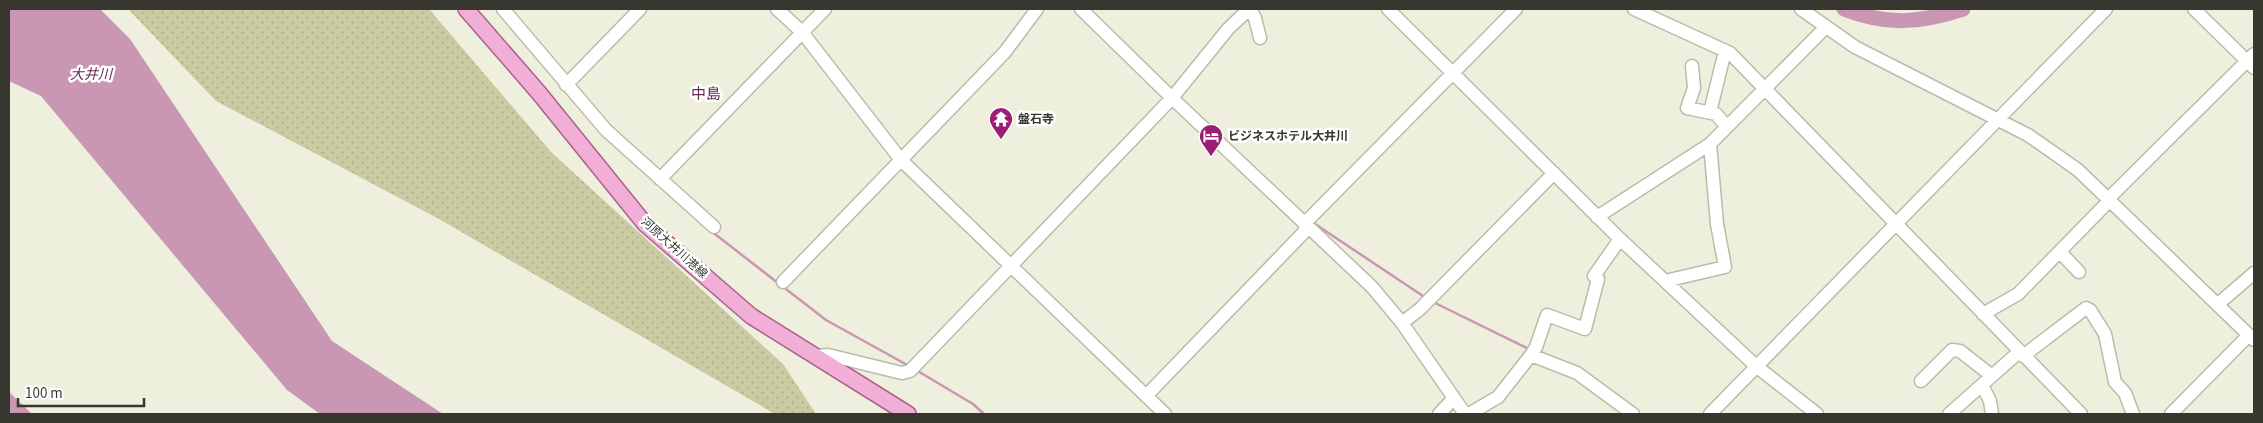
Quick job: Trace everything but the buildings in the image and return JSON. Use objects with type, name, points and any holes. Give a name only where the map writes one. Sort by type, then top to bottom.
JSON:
[{"type":"main road","name":"河原大井川港線","points":[[466,9],[539,93],[645,224],[751,316],[908,414]]},
{"type":"street","points":[[503,9],[606,130],[714,227]]},
{"type":"street","points":[[566,85],[640,9]]},
{"type":"street","points":[[777,9],[802,32],[901,160],[1164,414]]},
{"type":"street","points":[[660,179],[825,9]]},
{"type":"street","points":[[783,282],[1005,52],[1037,9]]},
{"type":"street","points":[[1081,9],[1308,222],[1372,287],[1402,322],[1465,414]]},
{"type":"street","points":[[815,356],[828,355],[902,373],[914,368],[1174,95],[1228,29],[1249,9],[1256,18],[1260,38]]},
{"type":"street","points":[[1388,9],[1620,239],[1756,366],[1817,414]]},
{"type":"street","points":[[1146,396],[1308,222],[1516,9]]},
{"type":"street","points":[[1634,9],[1726,51],[2081,414]]},
{"type":"street","points":[[1801,9],[1821,21],[1826,27],[1855,47],[1998,119],[2055,152],[2078,170],[2252,337],[2171,414]]},
{"type":"street","points":[[1710,414],[2106,9]]},
{"type":"street","points":[[1983,314],[2018,294],[2109,200],[2252,61],[2194,9]]},
{"type":"street","points":[[1597,217],[1710,144],[1826,27]]},
{"type":"street","points":[[1710,112],[1726,51]]},
{"type":"street","points":[[1692,66],[1694,88],[1687,108],[1716,114],[1728,127]]},
{"type":"street","points":[[1665,281],[1725,267],[1718,224],[1710,144]]},
{"type":"street","points":[[1402,322],[1429,300],[1554,173]]},
{"type":"street","points":[[1469,414],[1498,397],[1533,352],[1547,315],[1585,329],[1598,279],[1594,276],[1620,239]]},
{"type":"street","points":[[2060,252],[2079,272]]},
{"type":"street","points":[[2218,304],[2254,273]]},
{"type":"street","points":[[1949,414],[1992,376],[2086,308],[2090,310],[2105,334],[2115,382],[2125,393],[2133,414]]},
{"type":"street","points":[[1920,381],[1952,350],[1960,351],[1992,376]]},
{"type":"street","points":[[1533,352],[1578,373],[1633,414]]},
{"type":"street","points":[[1982,385],[1990,401],[1992,414]]},
{"type":"street","points":[[1439,414],[1454,398]]},
{"type":"green space","points":[[128,9],[429,9],[551,152],[783,364],[816,414],[775,414],[439,219],[216,101]]},
{"type":"water","name":"大井川","points":[[9,9],[100,9],[130,39],[332,341],[443,414],[320,414],[287,390],[41,96],[9,81]]},
{"type":"water","points":[[9,392],[32,414],[9,414]]},
{"type":"waterway","points":[[1844,9],[1875,18],[1904,21],[1918,20],[1963,9]]},
{"type":"waterway","points":[[1312,222],[1426,298]]},
{"type":"waterway","points":[[711,231],[778,283]]},
{"type":"waterway","points":[[782,286],[826,320],[909,366]]},
{"type":"waterway","points":[[1433,302],[1529,349]]},
{"type":"waterway","points":[[916,370],[973,404],[984,414]]},
{"type":"place","name":"盤石寺","points":[[1001,140]]},
{"type":"place","name":"ビジネスホテル大井川","points":[[1211,157]]},
{"type":"district","name":"中島","points":[[706,94]]}]
